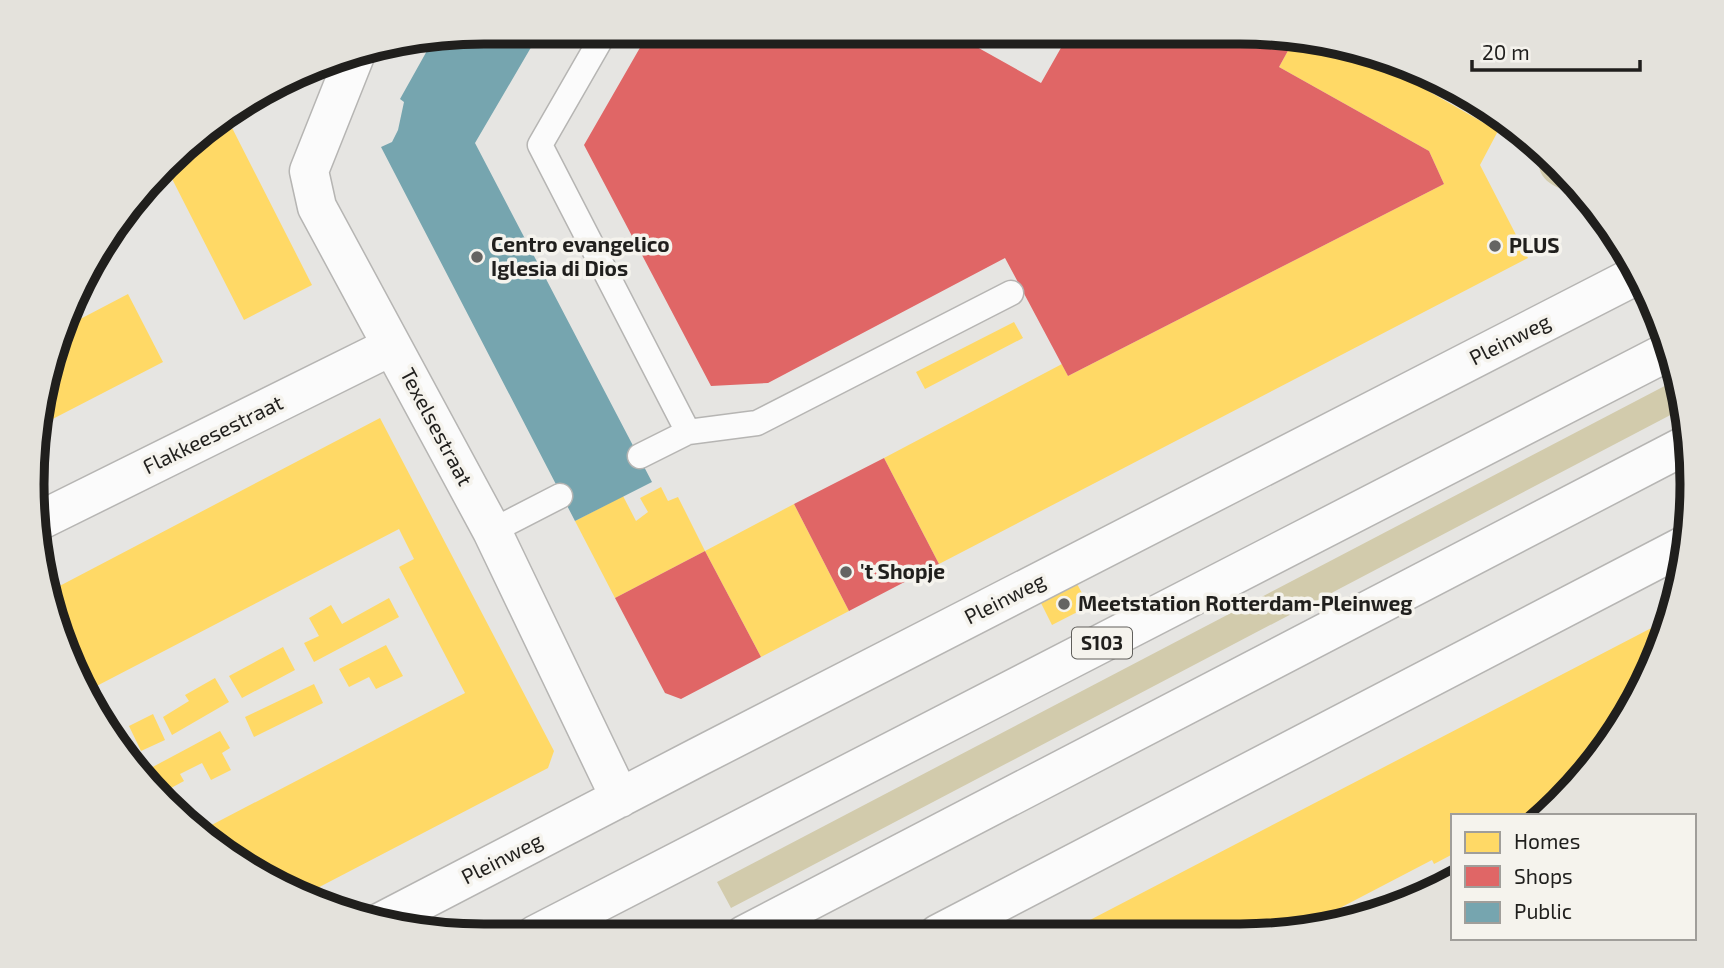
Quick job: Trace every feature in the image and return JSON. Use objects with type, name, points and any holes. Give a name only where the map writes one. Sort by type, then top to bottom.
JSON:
[{"type":"street","name":"Texelsestraat","points":[[352,64],[309,171],[317,207],[492,531],[620,798]]},
{"type":"street","name":"Pleinweg","points":[[394,915],[1629,279]]},
{"type":"street","name":"Flakkeesestraat","points":[[46,518],[391,346]]},
{"type":"street","name":"S103","points":[[555,924],[1661,355]]},
{"type":"street","points":[[763,924],[1678,449]]},
{"type":"street","points":[[957,924],[1675,550]]},
{"type":"lane","points":[[598,44],[540,145],[688,432]]},
{"type":"lane","points":[[640,456],[688,432],[757,423],[1011,293]]},
{"type":"lane","points":[[492,531],[560,496]]},
{"type":"shaded area","points":[[1539,162],[1568,191],[1545,179]]},
{"type":"shaded area","points":[[1668,384],[1674,413],[731,908],[717,882]]},
{"type":"building: Homes","points":[[1290,47],[1326,52],[1382,67],[1498,131],[1480,165],[1528,258],[939,564],[884,458],[1062,364],[1068,376],[1444,184],[1429,151],[1279,67]]},
{"type":"building: Homes","points":[[230,124],[312,285],[244,320],[170,176]]},
{"type":"building: Homes","points":[[128,294],[163,362],[49,421],[59,370],[75,322]]},
{"type":"building: Homes","points":[[1014,322],[1023,338],[925,389],[916,372]]},
{"type":"building: Homes","points":[[380,418],[554,751],[548,768],[314,890],[239,850],[208,827],[465,693],[399,567],[414,559],[399,529],[94,687],[67,626],[56,588]]},
{"type":"building: Homes","points":[[661,487],[668,501],[678,497],[705,551],[615,598],[575,521],[623,496],[636,521],[648,512],[640,498]]},
{"type":"building: Homes","points":[[794,504],[849,611],[761,657],[705,551]]},
{"type":"building: Homes","name":"Meetstation Rotterdam-Pleinweg","points":[[1076,582],[1089,606],[1052,625],[1040,601]]},
{"type":"building: Homes","points":[[389,598],[399,617],[314,662],[304,643],[319,636],[309,618],[331,605],[342,624]]},
{"type":"building: Homes","points":[[1657,625],[1635,679],[1606,729],[1571,774],[1531,814],[1451,814],[1451,855],[1434,864],[1432,860],[1324,916],[1240,924],[1082,924]]},
{"type":"building: Homes","points":[[386,645],[403,676],[376,689],[369,677],[349,687],[339,669]]},
{"type":"building: Homes","points":[[283,647],[295,670],[242,698],[229,676]]},
{"type":"building: Homes","points":[[215,678],[229,702],[172,735],[163,717],[189,701],[185,695]]},
{"type":"building: Homes","points":[[314,684],[323,703],[254,737],[245,717]]},
{"type":"building: Homes","points":[[153,714],[165,740],[141,751],[129,726]]},
{"type":"building: Homes","points":[[220,731],[230,748],[222,753],[231,770],[211,780],[202,763],[180,774],[184,781],[168,790],[149,769]]},
{"type":"building: Shops","points":[[642,44],[971,44],[1041,83],[1063,44],[1269,45],[1290,47],[1279,67],[1429,151],[1444,184],[1068,376],[1005,258],[768,383],[711,386],[584,145]]},
{"type":"building: Shops","points":[[884,458],[939,564],[849,611],[794,504]]},
{"type":"building: Shops","points":[[705,551],[761,657],[681,699],[665,693],[615,598]]},
{"type":"building: Public","points":[[533,44],[475,143],[652,482],[575,521],[381,147],[392,142],[398,130],[404,102],[400,99],[429,48]]},
{"type":"place","name":"PLUS","points":[[1495,246]]},
{"type":"place","name":"Centro evangelico Iglesia di Dios","points":[[477,257]]},
{"type":"place","name":"'t Shopje","points":[[846,572]]},
{"type":"place","name":"Meetstation Rotterdam-Pleinweg","points":[[1064,604]]}]
